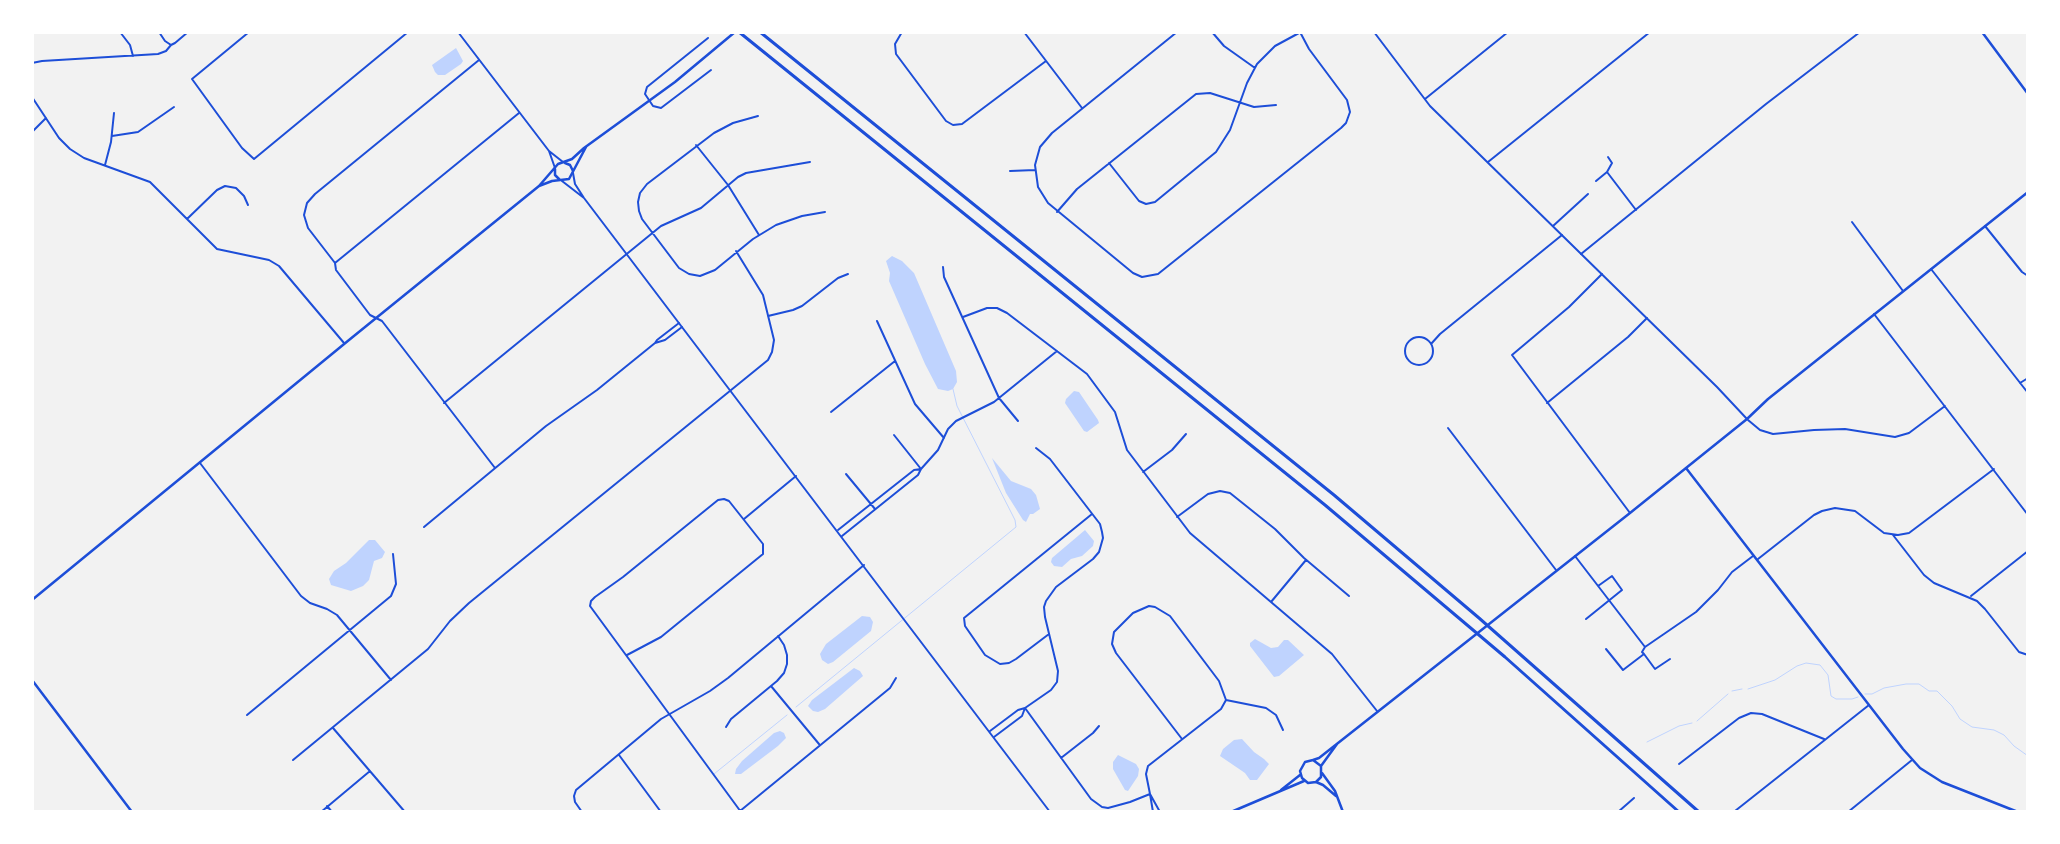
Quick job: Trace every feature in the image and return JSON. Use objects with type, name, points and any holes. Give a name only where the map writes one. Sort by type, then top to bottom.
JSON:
[{"type":"highway","points":[[737,32],[1326,505],[1505,657],[1679,812]]},
{"type":"highway","points":[[760,32],[1334,495],[1479,618],[1700,812]]},
{"type":"main road","points":[[32,600],[344,343],[539,186],[558,164],[572,158],[737,32]]},
{"type":"main road","points":[[1982,32],[2028,94]]},
{"type":"main road","points":[[539,186],[552,181],[568,179],[587,146]]},
{"type":"main road","points":[[564,162],[570,165],[573,173]]},
{"type":"main road","points":[[555,169],[555,175],[562,181]]},
{"type":"main road","points":[[1278,792],[1300,775],[1302,764],[1320,758],[1630,513],[1747,419],[1768,399],[2028,192]]},
{"type":"main road","points":[[1686,468],[1912,760],[1925,772],[1942,782],[2018,812]]},
{"type":"main road","points":[[32,680],[132,812]]},
{"type":"main road","points":[[1321,766],[1337,745],[1346,737]]},
{"type":"main road","points":[[1313,760],[1321,766],[1322,773],[1335,791],[1343,812]]},
{"type":"main road","points":[[1316,782],[1322,773]]},
{"type":"main road","points":[[1300,775],[1304,781]]},
{"type":"main road","points":[[1231,812],[1304,781],[1316,782],[1336,796]]},
{"type":"street","points":[[120,32],[130,45],[133,56]]},
{"type":"street","points":[[159,32],[165,41],[171,45]]},
{"type":"street","points":[[32,63],[158,54],[166,51],[188,32]]},
{"type":"street","points":[[249,32],[192,79],[242,148],[254,158],[408,32]]},
{"type":"street","points":[[458,32],[549,151],[564,162]]},
{"type":"street","points":[[902,32],[895,44],[897,56],[946,121],[952,125],[961,124],[1046,61]]},
{"type":"street","points":[[1024,32],[1082,108]]},
{"type":"street","points":[[1109,163],[1137,199],[1144,204],[1157,201],[1216,152],[1230,130],[1247,83],[1255,68],[1275,46],[1300,32],[1308,49],[1347,100],[1350,112],[1346,122],[1342,128],[1153,276],[1142,277],[1133,273],[1057,212],[1042,196],[1035,170],[1037,156],[1045,139],[1177,32]]},
{"type":"street","points":[[1212,32],[1224,46],[1255,68]]},
{"type":"street","points":[[1374,32],[1424,99],[1760,430],[1773,434],[1845,429],[1895,437],[1909,433],[1945,406]]},
{"type":"street","points":[[1424,99],[1508,32]]},
{"type":"street","points":[[1488,162],[1650,32]]},
{"type":"street","points":[[1581,254],[1766,104],[1860,32]]},
{"type":"street","points":[[708,38],[647,87],[644,92],[648,101],[655,108],[663,107],[711,70]]},
{"type":"street","points":[[479,60],[315,194],[307,203],[304,215],[310,232],[335,263],[336,270],[370,315],[382,321],[495,468]]},
{"type":"street","points":[[1057,212],[1075,191],[1194,95],[1210,93],[1258,108],[1276,105]]},
{"type":"street","points":[[32,97],[59,138],[70,149],[84,158],[150,182],[217,249],[269,260],[279,266],[344,343]]},
{"type":"street","points":[[112,136],[138,132],[174,107]]},
{"type":"street","points":[[105,165],[112,136],[114,113]]},
{"type":"street","points":[[335,263],[519,113]]},
{"type":"street","points":[[758,116],[725,127],[696,145],[647,184],[640,193],[639,213],[679,268],[694,275],[705,275],[712,272],[736,251],[759,235],[788,220],[825,212]]},
{"type":"street","points":[[32,132],[46,118]]},
{"type":"street","points":[[696,145],[728,185],[759,235]]},
{"type":"street","points":[[549,151],[555,169]]},
{"type":"street","points":[[1596,181],[1607,172],[1612,163],[1608,157]]},
{"type":"street","points":[[444,403],[626,253],[667,223],[696,211],[738,177],[752,171],[790,167],[810,162]]},
{"type":"street","points":[[1010,171],[1035,170]]},
{"type":"street","points":[[1607,172],[1636,210]]},
{"type":"street","points":[[573,173],[575,184],[584,198],[838,530],[1050,812]]},
{"type":"street","points":[[562,181],[584,198]]},
{"type":"street","points":[[187,220],[217,190],[225,186],[236,188],[244,196],[248,206]]},
{"type":"street","points":[[1553,226],[1588,194]]},
{"type":"street","points":[[1852,222],[1903,291]]},
{"type":"street","points":[[1985,226],[2022,272],[2028,276]]},
{"type":"street","points":[[1431,344],[1422,338],[1410,340],[1406,347],[1408,359],[1414,364],[1426,362],[1431,356],[1431,344],[1440,334],[1562,235]]},
{"type":"street","points":[[294,760],[428,649],[450,621],[469,603],[731,391],[771,356],[774,340],[762,292],[736,251]]},
{"type":"street","points":[[943,267],[944,277],[999,398],[1018,421]]},
{"type":"street","points":[[1931,269],[2028,393]]},
{"type":"street","points":[[768,316],[797,309],[838,278],[848,274]]},
{"type":"street","points":[[1602,274],[1576,301],[1512,355],[1630,513]]},
{"type":"street","points":[[963,318],[987,308],[997,308],[1007,313],[1087,374],[1113,408],[1124,447],[1195,539],[1334,657],[1377,712]]},
{"type":"street","points":[[1874,314],[2028,515]]},
{"type":"street","points":[[1547,403],[1628,337],[1647,318]]},
{"type":"street","points":[[877,321],[915,404],[944,438]]},
{"type":"street","points":[[424,527],[553,421],[597,390],[679,323]]},
{"type":"street","points":[[656,343],[665,340],[682,327]]},
{"type":"street","points":[[842,536],[918,475],[938,450],[948,429],[960,418],[983,409],[1057,352]]},
{"type":"street","points":[[831,412],[895,361]]},
{"type":"street","points":[[2020,383],[2028,378]]},
{"type":"street","points":[[1448,428],[1556,570]]},
{"type":"street","points":[[1143,472],[1172,450],[1186,434]]},
{"type":"street","points":[[894,435],[921,469]]},
{"type":"street","points":[[990,731],[1018,710],[1025,708],[1051,690],[1057,682],[1058,671],[1044,607],[1056,587],[1093,559],[1099,552],[1103,538],[1100,524],[1050,459],[1036,448]]},
{"type":"street","points":[[200,463],[302,598],[313,605],[334,613],[391,680]]},
{"type":"street","points":[[838,530],[914,470],[921,469]]},
{"type":"street","points":[[1757,560],[1814,515],[1828,509],[1840,508],[1855,511],[1878,530],[1893,535],[1904,534],[1916,529],[1994,469]]},
{"type":"street","points":[[846,474],[875,509]]},
{"type":"street","points":[[744,520],[796,476]]},
{"type":"street","points":[[1177,517],[1208,494],[1220,491],[1230,493],[1275,529],[1306,560],[1349,596]]},
{"type":"street","points":[[627,655],[670,631],[761,557],[764,551],[763,544],[729,501],[724,499],[718,500],[623,577],[595,597],[591,601],[590,606],[741,811],[890,688],[896,678]]},
{"type":"street","points":[[1049,634],[1016,659],[1009,663],[1000,664],[985,655],[964,626],[964,618],[970,611],[1092,514]]},
{"type":"street","points":[[1893,535],[1927,578],[1970,597],[1986,609],[2019,652],[2026,655]]},
{"type":"street","points":[[1970,597],[2028,551]]},
{"type":"street","points":[[247,715],[388,599],[395,590],[396,578],[393,554]]},
{"type":"street","points":[[1670,659],[1655,669],[1642,652],[1645,647],[1696,612],[1718,590],[1732,572],[1753,555]]},
{"type":"street","points":[[1575,556],[1645,647]]},
{"type":"street","points":[[1271,602],[1306,560]]},
{"type":"street","points":[[582,812],[575,802],[576,790],[661,719],[722,682],[864,565]]},
{"type":"street","points":[[1586,619],[1622,590],[1614,577],[1609,577],[1598,586]]},
{"type":"street","points":[[1182,739],[1116,653],[1112,644],[1114,632],[1128,618],[1143,607],[1149,606],[1155,607],[1170,616],[1219,681],[1226,700]]},
{"type":"street","points":[[726,727],[731,719],[784,673],[787,664],[785,650],[778,636]]},
{"type":"street","points":[[1606,649],[1623,670],[1644,654]]},
{"type":"street","points":[[771,686],[819,745]]},
{"type":"street","points":[[1226,700],[1266,708],[1276,715],[1283,730]]},
{"type":"street","points":[[1153,812],[1146,774],[1148,766],[1221,708],[1226,700]]},
{"type":"street","points":[[1735,811],[1869,706]]},
{"type":"street","points":[[994,737],[1022,716],[1025,708]]},
{"type":"street","points":[[1025,708],[1091,799],[1102,807],[1114,807],[1150,794]]},
{"type":"street","points":[[1680,764],[1739,718],[1751,713],[1762,714],[1824,740]]},
{"type":"street","points":[[1061,758],[1099,726]]},
{"type":"street","points":[[333,728],[405,812]]},
{"type":"street","points":[[619,755],[661,812]]},
{"type":"street","points":[[1848,812],[1912,760]]},
{"type":"street","points":[[321,812],[370,771]]},
{"type":"street","points":[[1150,794],[1160,812]]},
{"type":"street","points":[[1618,812],[1634,798]]},
{"type":"street","points":[[327,806],[332,812]]},
{"type":"water","points":[[456,48],[463,61],[461,64],[445,75],[438,75],[432,65]]},
{"type":"water","points":[[892,256],[902,261],[914,273],[956,371],[957,382],[953,389],[948,391],[938,389],[925,364],[889,281],[890,273],[886,261]]},
{"type":"water","points":[[1074,391],[1079,392],[1099,423],[1087,432],[1084,431],[1065,403],[1066,399]]},
{"type":"water","points":[[992,458],[1011,481],[1031,489],[1036,495],[1040,509],[1030,514],[1026,522],[1006,493]]},
{"type":"water","points":[[1085,530],[1094,541],[1093,546],[1082,556],[1071,559],[1062,567],[1054,566],[1051,562],[1052,558]]},
{"type":"water","points":[[369,540],[375,540],[385,552],[382,558],[374,561],[369,580],[363,586],[351,591],[331,585],[329,579],[334,571],[346,563]]},
{"type":"water","points":[[862,616],[870,617],[873,622],[871,631],[833,662],[828,664],[822,660],[820,654],[826,644]]},
{"type":"water","points":[[1255,639],[1271,648],[1278,647],[1284,640],[1288,640],[1304,655],[1279,676],[1274,677],[1250,646],[1250,643]]},
{"type":"water","points":[[854,668],[860,671],[863,676],[825,709],[818,712],[813,711],[808,706],[812,700]]},
{"type":"water","points":[[780,731],[784,733],[786,738],[778,746],[741,774],[735,774],[742,761],[774,733]]},
{"type":"water","points":[[1242,739],[1269,764],[1257,780],[1250,780],[1245,773],[1220,756],[1223,749],[1234,740]]},
{"type":"water","points":[[1118,755],[1136,764],[1139,769],[1138,776],[1128,791],[1125,790],[1113,769],[1113,762]]},
{"type":"waterway","points":[[796,707],[1016,527],[1015,520],[957,406],[953,389]]},
{"type":"waterway","points":[[1748,689],[1775,680],[1797,666],[1806,663],[1820,665],[1828,675],[1831,696],[1836,699],[1858,697]]},
{"type":"waterway","points":[[1865,694],[1872,694],[1884,688],[1919,684],[1929,691],[1937,691],[1952,706],[1960,719],[1972,727],[1994,730],[2004,735],[2014,746],[2028,756]]},
{"type":"waterway","points":[[1732,691],[1742,689]]},
{"type":"waterway","points":[[1697,721],[1728,694]]},
{"type":"waterway","points":[[714,774],[787,715]]},
{"type":"waterway","points":[[1647,742],[1679,726],[1692,723]]}]
